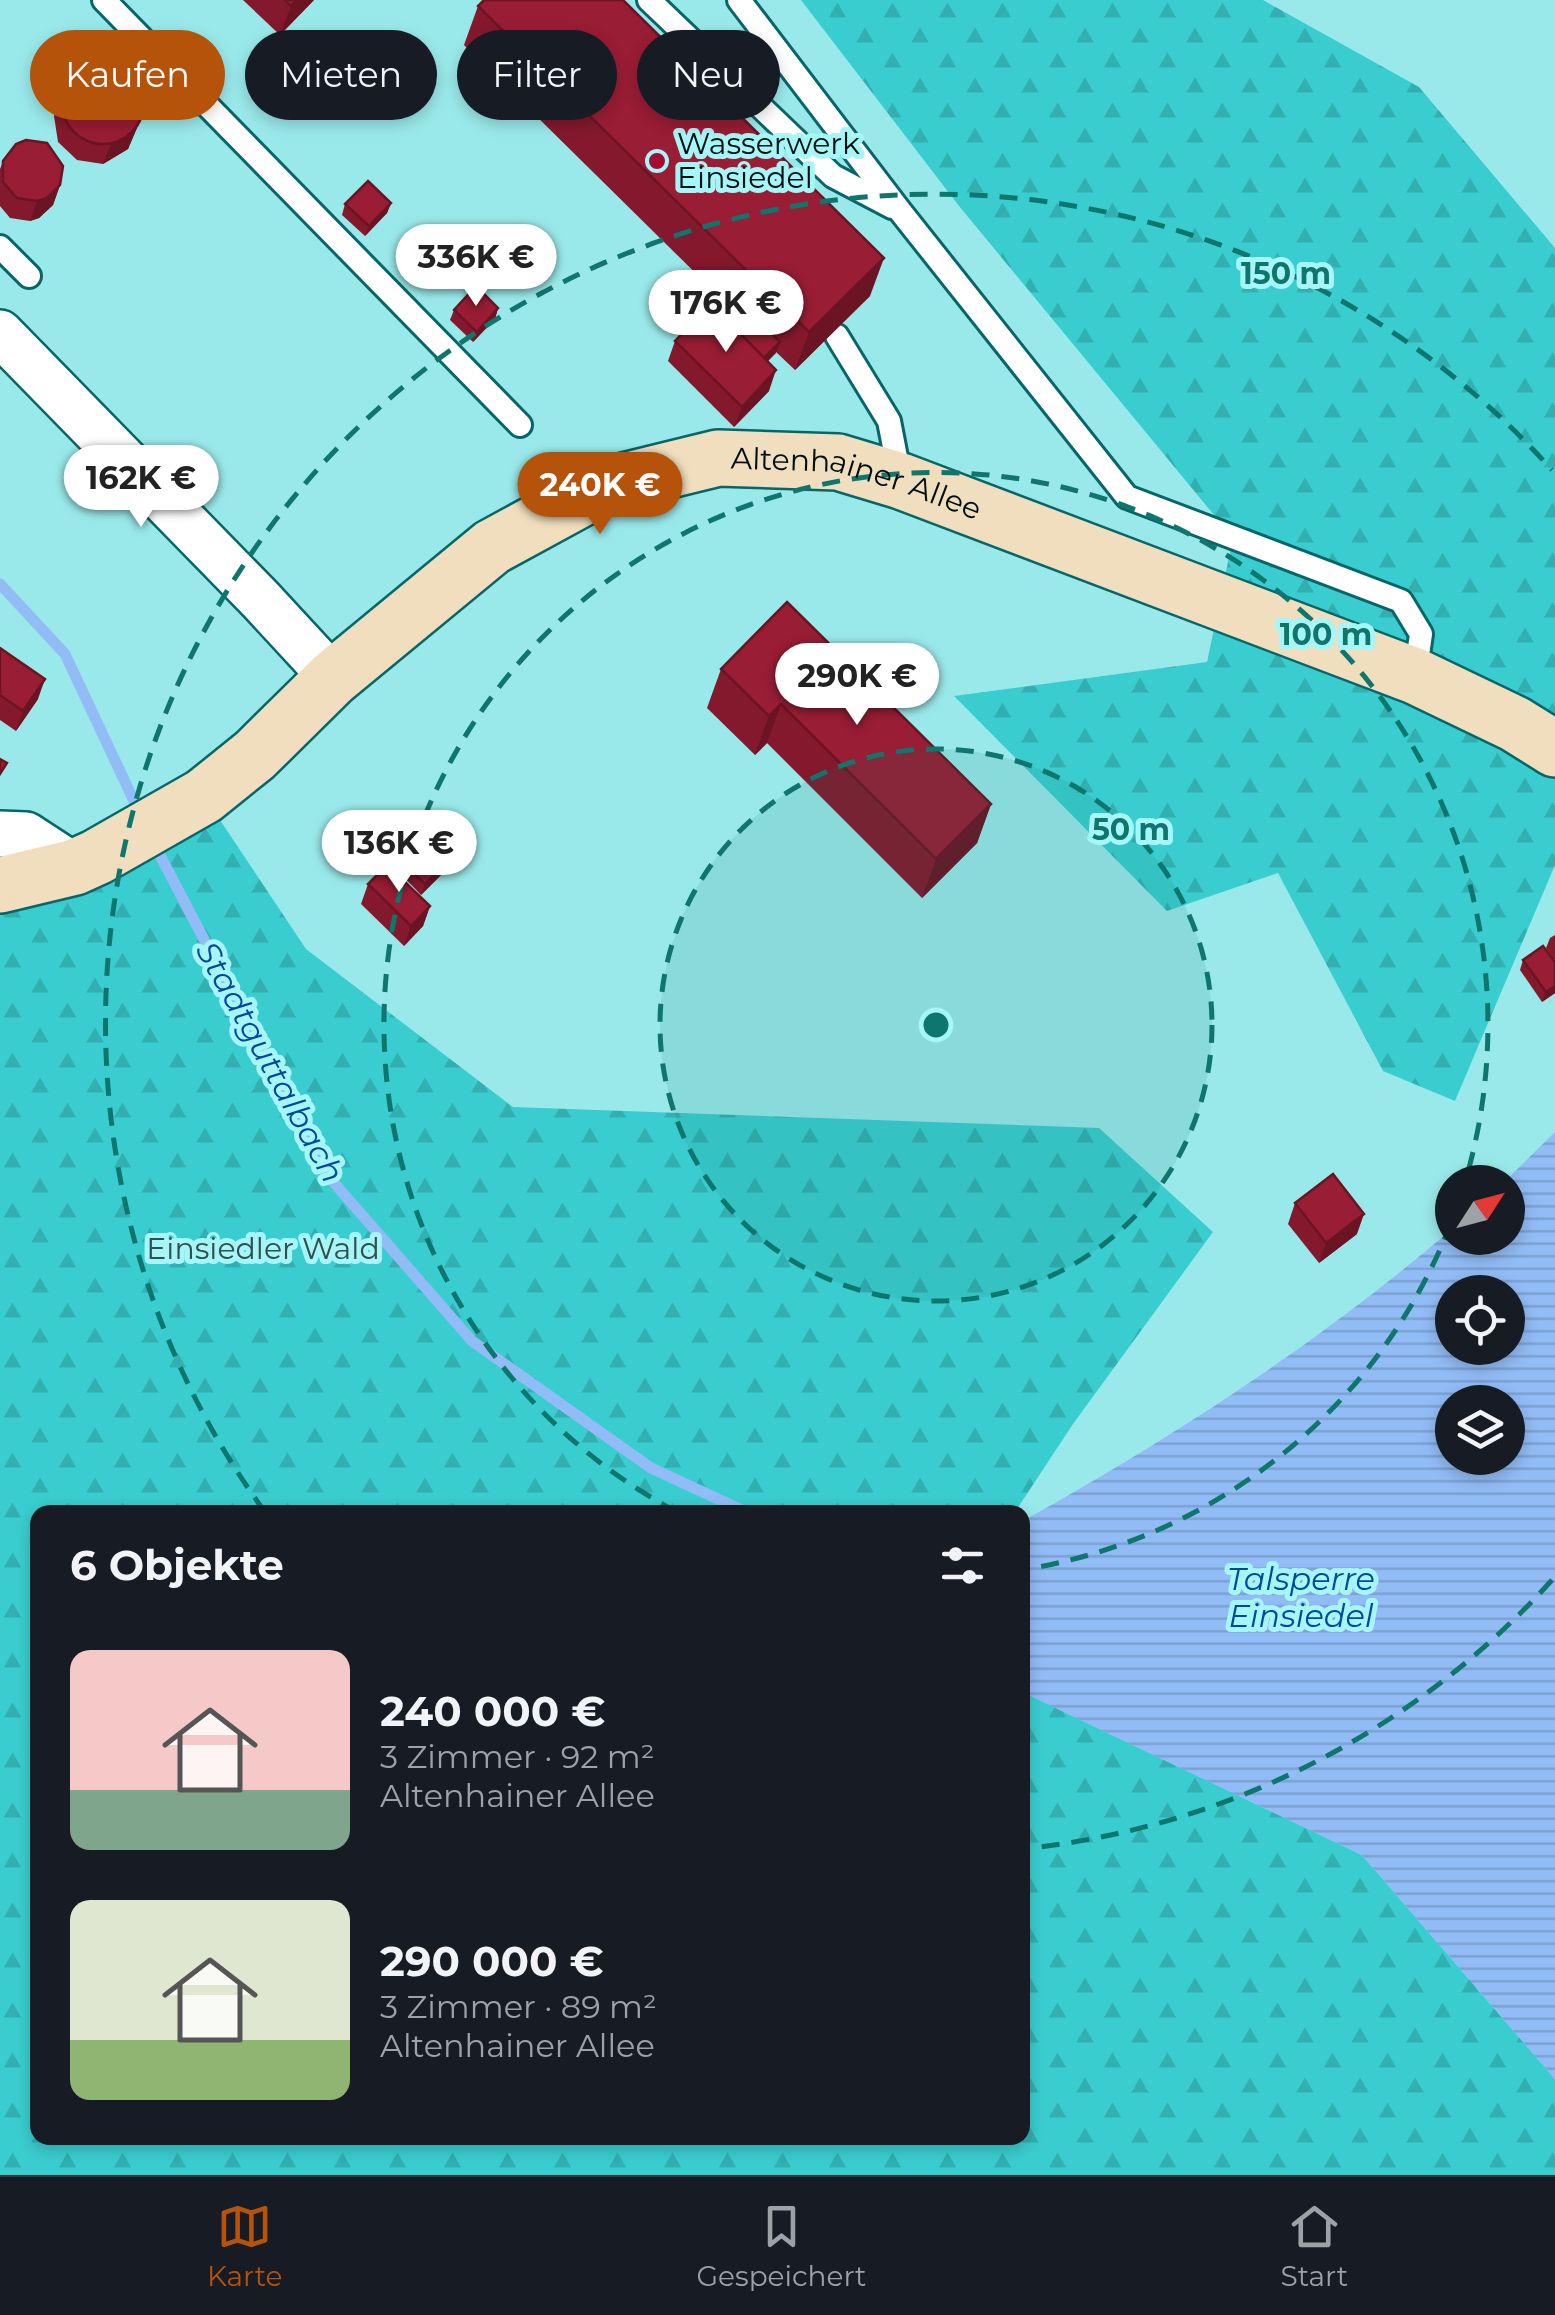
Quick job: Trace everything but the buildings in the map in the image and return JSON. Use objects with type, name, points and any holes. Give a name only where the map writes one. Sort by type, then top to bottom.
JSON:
[{"type":"street","points":[[0,334],[260,598],[333,678]]},
{"type":"street","name":"Altenhainer Allee","points":[[0,885],[86,862],[204,796],[255,755],[333,678],[492,547],[604,486],[718,458],[838,462],[901,482],[1415,676],[1515,724],[1555,749]]},
{"type":"street","points":[[0,834],[26,835],[86,862]]},
{"type":"lane","points":[[104,0],[520,425]]},
{"type":"lane","points":[[649,0],[833,176],[900,211]]},
{"type":"lane","points":[[738,0],[1126,497],[1401,601],[1421,634],[1415,676]]},
{"type":"lane","points":[[0,247],[30,276]]},
{"type":"lane","points":[[837,336],[889,421],[901,482]]},
{"type":"green space","points":[[801,0],[1263,0],[1419,87],[1555,248],[1555,865],[1455,1101],[1383,1071],[1278,873],[1167,911],[954,696],[1207,662],[1233,538],[959,206]]},
{"type":"green space","name":"Einsiedler Wald","points":[[214,811],[306,949],[513,1107],[1099,1128],[1213,1232],[1073,1424],[1020,1505],[30,1505],[30,2145],[1030,2145],[1030,1695],[1362,1855],[1555,2079],[1555,2175],[0,2175],[0,898]]},
{"type":"water","name":"Talsperre Einsiedel","points":[[1555,1132],[1555,2079],[1362,1855],[1030,1696],[1030,1517],[1245,1386],[1435,1243],[1435,1255],[1525,1255],[1525,1165],[1521,1165]]},
{"type":"waterway","name":"Stadtguttalbach","points":[[0,584],[65,654],[141,816]]},
{"type":"waterway","name":"Stadtguttalbach","points":[[153,842],[328,1176],[472,1341],[651,1468],[731,1505]]},
{"type":"place","name":"Wasserwerk Einsiedel","points":[[657,161]]}]
